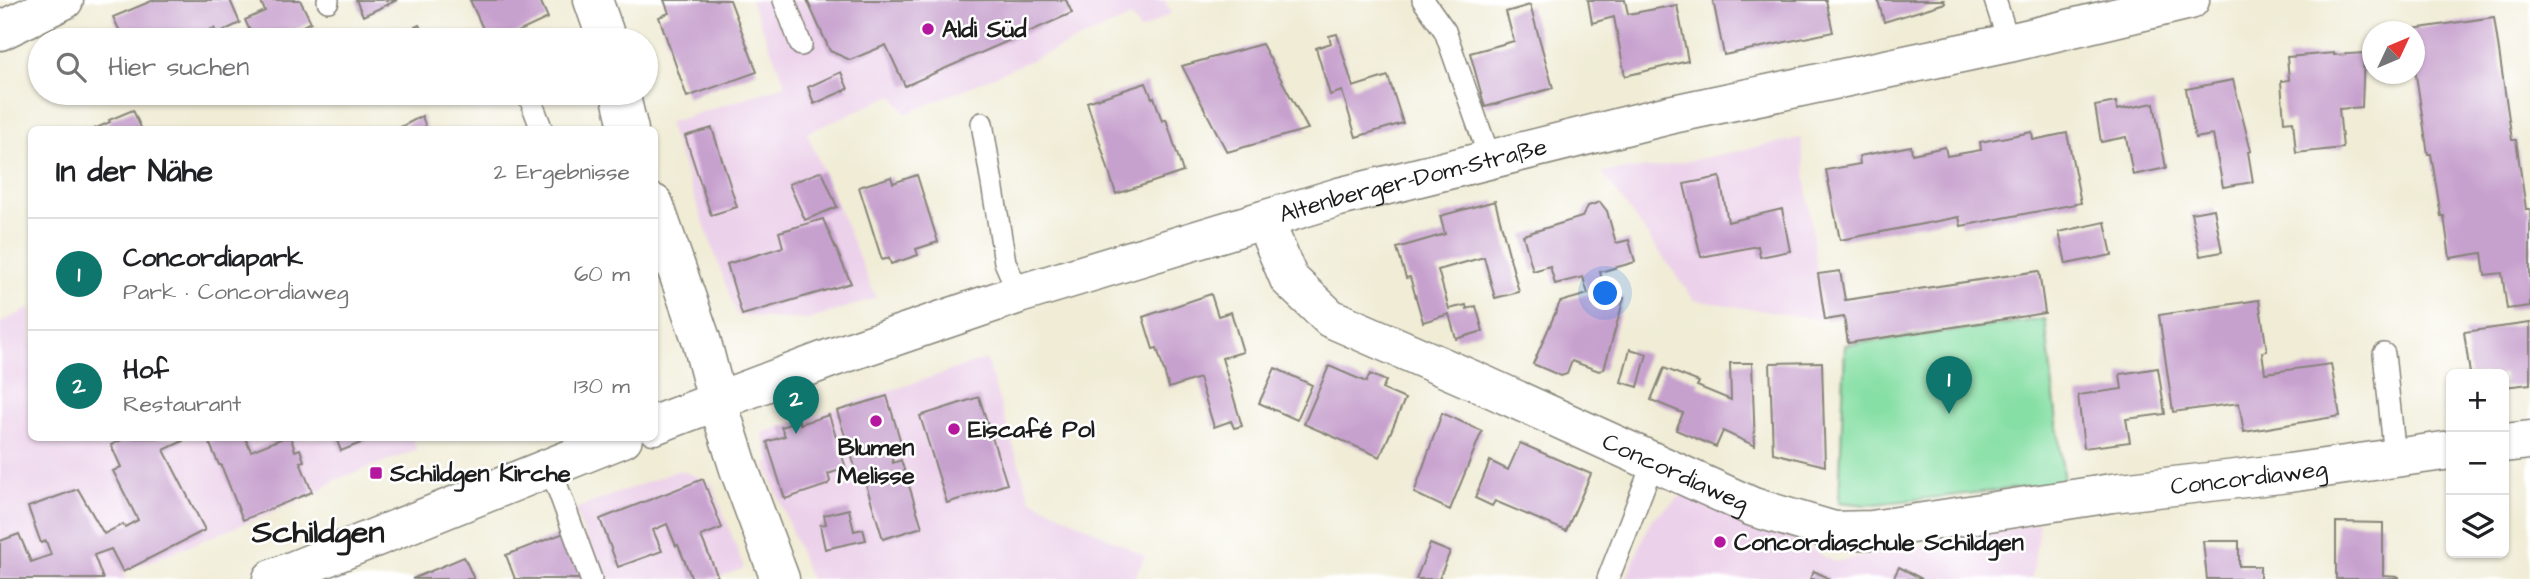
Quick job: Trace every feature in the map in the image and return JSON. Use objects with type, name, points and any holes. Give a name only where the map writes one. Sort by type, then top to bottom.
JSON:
[{"type":"main road","points":[[0,31],[64,0]]},
{"type":"main road","points":[[593,0],[603,28]]},
{"type":"main road","name":"Altenberger-Dom-Straße","points":[[658,423],[831,358],[1019,294],[1339,197],[1673,114],[2009,43],[2190,0]]},
{"type":"main road","points":[[623,105],[628,126]]},
{"type":"main road","points":[[658,215],[701,339],[739,468],[780,579]]},
{"type":"main road","name":"Concordiaweg","points":[[1264,219],[1289,279],[1330,318],[1753,507],[1834,531],[1872,530],[2112,494],[2446,451]]},
{"type":"main road","points":[[2509,442],[2530,440]]},
{"type":"main road","points":[[272,579],[615,441]]},
{"type":"lane","points":[[784,0],[801,45]]},
{"type":"lane","points":[[1423,0],[1445,31],[1490,159]]},
{"type":"lane","points":[[1995,0],[2009,43]]},
{"type":"lane","points":[[533,105],[540,126]]},
{"type":"lane","points":[[982,123],[1004,262],[1019,294]]},
{"type":"lane","points":[[2384,354],[2395,457]]},
{"type":"lane","points":[[1608,579],[1653,463]]},
{"type":"lane","points":[[550,467],[591,579]]},
{"type":"shaded area","points":[[750,0],[1164,0],[1171,13],[1140,31],[1131,17],[906,114],[893,95],[807,133],[876,298],[808,320],[737,316],[668,123],[786,85]]},
{"type":"shaded area","points":[[1801,138],[1823,320],[1694,300],[1602,172],[1659,167]]},
{"type":"shaded area","points":[[28,309],[28,441],[413,441],[417,450],[335,480],[313,496],[123,572],[126,579],[0,579],[0,323]]},
{"type":"shaded area","points":[[986,359],[1030,499],[1145,556],[1134,579],[810,579],[766,464],[771,462],[762,433]]},
{"type":"shaded area","points":[[680,470],[712,483],[744,568],[715,579],[601,579],[575,509]]},
{"type":"shaded area","name":"Concordiaschule Schildgen","points":[[1695,485],[1834,562],[2039,523],[2032,579],[1626,579],[1651,520]]},
{"type":"green space","points":[[2045,319],[2064,483],[1867,505],[1839,502],[1845,345]]},
{"type":"building","points":[[154,0],[230,0],[240,23],[230,28],[118,28],[113,17]]},
{"type":"building","points":[[260,0],[300,0],[311,22],[299,28],[249,28],[245,20],[265,11]]},
{"type":"building","points":[[356,0],[397,0],[363,16]]},
{"type":"building","points":[[470,0],[540,0],[548,18],[527,28],[483,28]]},
{"type":"building","points":[[664,0],[730,0],[757,72],[687,97],[659,17],[669,13]]},
{"type":"building","name":"Aldi Süd","points":[[807,0],[1066,0],[1072,13],[905,86],[886,45],[850,60],[830,51]]},
{"type":"building","points":[[1588,0],[1625,0],[1628,14],[1677,5],[1688,61],[1625,76],[1614,17],[1592,23]]},
{"type":"building","points":[[1713,0],[1826,0],[1833,32],[1724,55]]},
{"type":"building","points":[[1878,0],[1944,0],[1945,3],[1884,22]]},
{"type":"building","points":[[1530,5],[1553,88],[1485,107],[1470,53],[1514,41],[1506,12]]},
{"type":"building","points":[[2494,17],[2512,140],[2516,140],[2526,209],[2530,209],[2530,306],[2507,309],[2502,273],[2485,275],[2482,253],[2450,258],[2431,154],[2428,154],[2417,84],[2425,84],[2425,27]]},
{"type":"building","points":[[1337,34],[1353,87],[1388,76],[1403,123],[1356,137],[1342,91],[1330,95],[1316,48],[1331,43],[1329,36]]},
{"type":"building","points":[[1262,44],[1308,129],[1227,152],[1182,66]]},
{"type":"building","points":[[2362,53],[2362,107],[2339,109],[2343,148],[2296,153],[2293,121],[2284,122],[2281,81],[2289,80],[2287,57]]},
{"type":"building","points":[[841,72],[848,89],[814,104],[808,87]]},
{"type":"building","points":[[2233,80],[2251,151],[2248,152],[2253,182],[2223,187],[2213,135],[2195,138],[2186,89]]},
{"type":"building","points":[[1146,83],[1162,121],[1166,119],[1183,172],[1116,194],[1087,102]]},
{"type":"building","points":[[2116,102],[2117,110],[2154,103],[2166,168],[2133,175],[2126,137],[2101,142],[2095,106]]},
{"type":"building","points":[[133,110],[140,126],[101,126],[110,122],[109,120]]},
{"type":"building","points":[[422,116],[426,126],[403,126]]},
{"type":"building","points":[[712,128],[737,207],[711,215],[685,136]]},
{"type":"building","points":[[2032,132],[2033,140],[2067,133],[2081,203],[1961,226],[1959,217],[1840,240],[1826,170],[1860,164],[1859,156],[1911,146],[1912,154],[1945,147],[1947,156],[1981,150],[1980,142]]},
{"type":"building","points":[[822,171],[837,207],[805,220],[789,184]]},
{"type":"building","points":[[917,175],[938,242],[916,249],[918,255],[891,264],[889,258],[882,260],[859,187],[891,177],[893,183]]},
{"type":"building","points":[[1720,177],[1728,222],[1782,209],[1790,251],[1760,257],[1758,246],[1701,257],[1684,184]]},
{"type":"building","points":[[1495,201],[1519,292],[1495,298],[1484,257],[1438,270],[1449,309],[1476,306],[1483,331],[1456,339],[1449,314],[1423,322],[1410,277],[1406,278],[1397,248],[1445,234],[1440,216]]},
{"type":"building","points":[[1600,202],[1607,211],[1616,243],[1629,240],[1635,262],[1600,272],[1606,294],[1624,298],[1604,369],[1599,371],[1572,361],[1567,374],[1561,376],[1533,364],[1560,302],[1588,294],[1583,277],[1555,284],[1550,266],[1533,271],[1523,235],[1582,217],[1588,206]]},
{"type":"building","points":[[2214,209],[2222,252],[2200,256],[2191,213]]},
{"type":"building","points":[[823,219],[851,283],[742,315],[727,264],[783,247],[779,232]]},
{"type":"building","points":[[2105,222],[2112,255],[2066,264],[2059,232]]},
{"type":"building","points":[[1840,271],[1845,300],[2039,271],[2045,313],[1848,343],[1844,317],[1825,320],[1818,274]]},
{"type":"building","points":[[1211,294],[1218,316],[1231,312],[1243,352],[1222,358],[1242,426],[1234,428],[1231,421],[1214,427],[1199,378],[1169,388],[1157,348],[1153,349],[1143,317]]},
{"type":"building","points":[[2259,300],[2267,351],[2262,352],[2265,373],[2331,364],[2340,416],[2244,432],[2239,403],[2173,412],[2159,315]]},
{"type":"building","points":[[2530,323],[2530,384],[2509,386],[2509,369],[2469,369],[2464,332]]},
{"type":"building","points":[[1630,349],[1647,354],[1638,387],[1621,382]]},
{"type":"building","points":[[1822,362],[1825,466],[1773,453],[1770,363]]},
{"type":"building","points":[[1730,363],[1752,363],[1755,446],[1723,431],[1716,447],[1676,430],[1683,413],[1651,400],[1664,368],[1699,382],[1697,386],[1731,400]]},
{"type":"building","points":[[1329,366],[1366,382],[1370,374],[1386,381],[1382,389],[1405,399],[1380,457],[1304,424]]},
{"type":"building","points":[[1275,368],[1312,385],[1297,420],[1259,403]]},
{"type":"building","points":[[2158,368],[2165,414],[2126,419],[2130,442],[2084,448],[2078,395],[2122,389],[2120,374]]},
{"type":"building","points":[[887,396],[902,446],[890,450],[893,463],[901,460],[922,527],[883,539],[863,475],[858,476],[837,411]]},
{"type":"building","points":[[979,397],[1007,484],[947,503],[920,416]]},
{"type":"building","points":[[1442,413],[1482,431],[1450,510],[1414,493]]},
{"type":"building","points":[[829,415],[846,468],[828,474],[830,481],[827,485],[785,499],[767,442],[785,436],[781,427]]},
{"type":"building","points":[[119,441],[183,441],[164,450],[205,530],[123,572],[111,549],[94,555],[103,579],[0,579],[0,541],[19,534],[31,562],[51,555],[46,541],[41,543],[28,507],[78,489],[104,534],[138,520],[113,471],[121,467],[111,445]]},
{"type":"building","points":[[246,441],[251,451],[276,441],[292,441],[295,451],[300,449],[304,461],[300,462],[312,492],[243,520],[209,442]]},
{"type":"building","points":[[337,441],[366,441],[341,451]]},
{"type":"building","points":[[1520,443],[1591,474],[1566,531],[1495,501],[1492,506],[1475,498],[1490,461],[1508,470]]},
{"type":"building","points":[[703,479],[722,528],[701,536],[718,577],[692,579],[667,524],[653,530],[662,551],[618,567],[600,519]]},
{"type":"building","points":[[849,509],[854,531],[863,529],[866,540],[825,549],[820,525],[826,524],[824,515]]},
{"type":"building","points":[[2336,522],[2383,523],[2383,576],[2399,579],[2336,579]]},
{"type":"building","points":[[564,533],[582,579],[515,579],[506,555]]},
{"type":"building","points":[[2203,541],[2239,541],[2239,566],[2260,566],[2260,579],[2207,579]]},
{"type":"building","points":[[1430,544],[1450,552],[1439,579],[1416,579]]},
{"type":"building","points":[[464,557],[474,579],[412,579]]},
{"type":"building","points":[[1899,567],[1922,579],[1893,579]]},
{"type":"building","points":[[1814,571],[1830,579],[1810,579]]},
{"type":"place","name":"Aldi Süd","points":[[928,29]]},
{"type":"place","name":"Concordiapark","points":[[1949,414]]},
{"type":"place","name":"Blumen Melisse","points":[[876,421]]},
{"type":"place","name":"Eiscafé Pol","points":[[954,429]]},
{"type":"place","name":"Hof","points":[[796,434]]},
{"type":"place","name":"Schildgen Kirche","points":[[376,473]]},
{"type":"place","name":"Concordiaschule Schildgen","points":[[1720,542]]},
{"type":"district","name":"Schildgen","points":[[318,531]]}]
